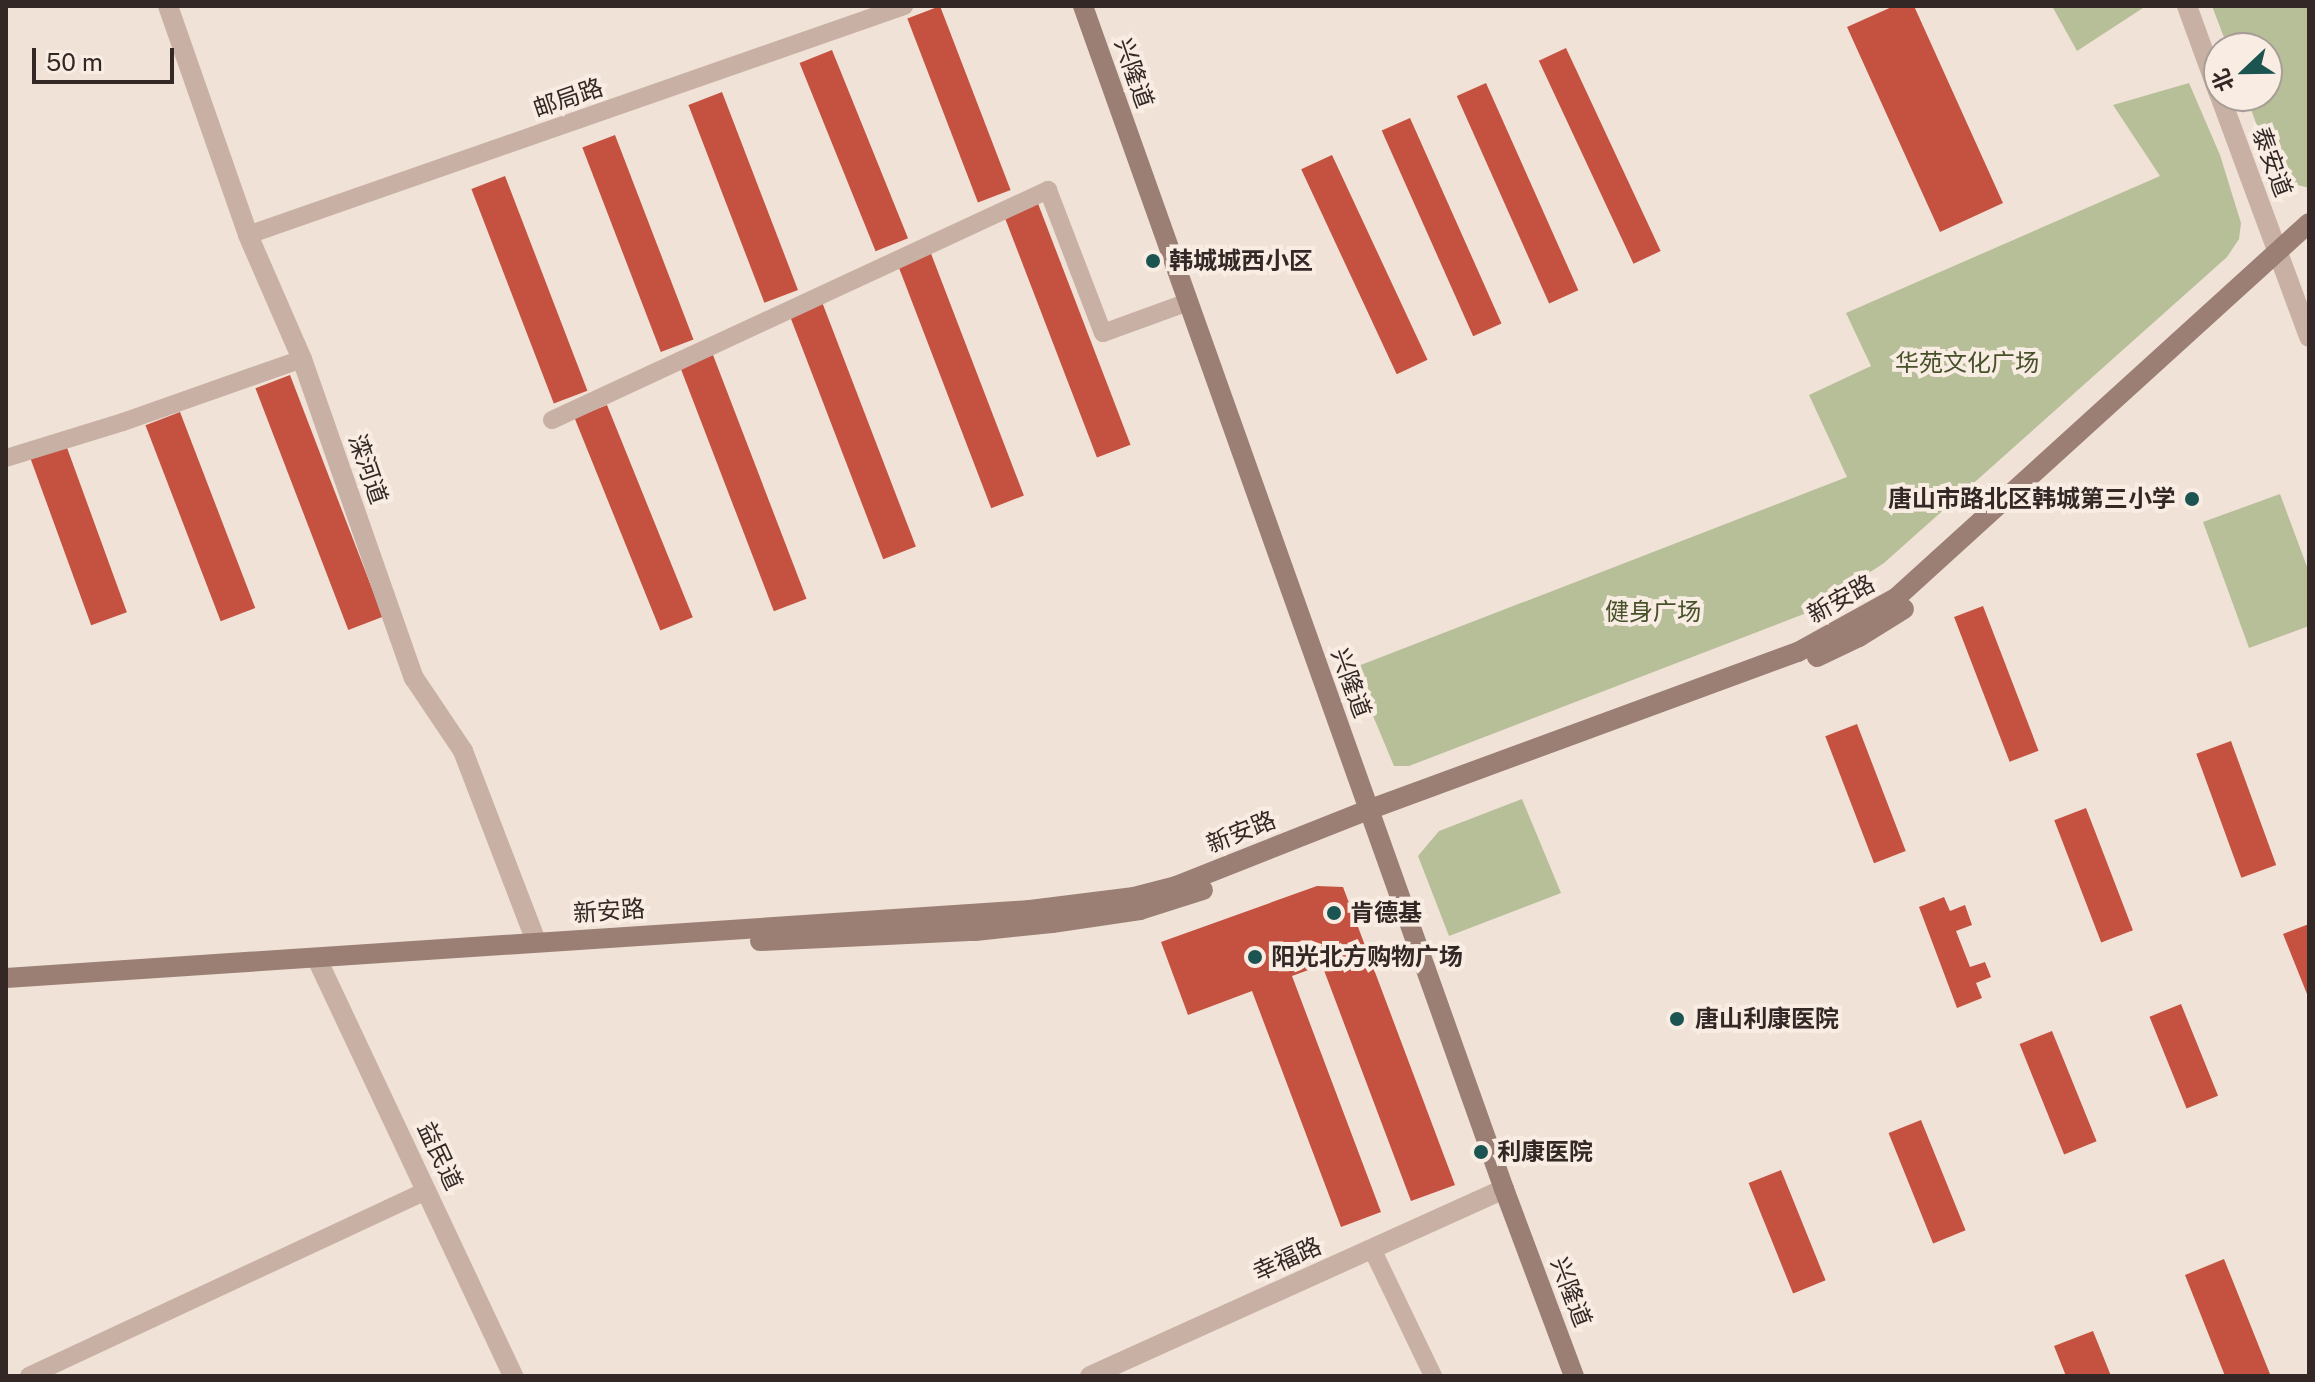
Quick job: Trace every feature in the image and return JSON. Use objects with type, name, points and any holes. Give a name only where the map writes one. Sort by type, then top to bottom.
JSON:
[{"type":"main road","name":"兴隆道","points":[[1083,6],[1504,1189],[1574,1376]]},
{"type":"main road","name":"新安路","points":[[6,990],[321,964],[536,941],[1030,910],[1134,897],[1176,886],[1798,652],[1896,598],[2279,256],[2309,223]]},
{"type":"main road","name":"新安路","points":[[2279,256],[2309,239]]},
{"type":"main road","name":"新安路","points":[[6,978],[975,931],[1066,921],[1170,903],[1371,815]]},
{"type":"street","name":"滦河道","points":[[168,6],[248,235],[302,359],[414,678],[463,751],[536,941]]},
{"type":"street","name":"邮局路","points":[[248,235],[904,6]]},
{"type":"street","name":"泰安道","points":[[2187,6],[2203,50]]},
{"type":"street","name":"泰安道","points":[[2225,112],[2309,337]]},
{"type":"street","points":[[552,420],[1048,190],[1103,333],[1188,302]]},
{"type":"street","points":[[6,458],[123,422],[302,359]]},
{"type":"street","name":"益民道","points":[[321,964],[513,1376]]},
{"type":"street","name":"幸福路","points":[[1090,1376],[1504,1189]]},
{"type":"street","points":[[29,1376],[427,1190]]},
{"type":"street","points":[[1372,1249],[1433,1376]]},
{"type":"green space","points":[[2052,6],[2146,6],[2077,51]]},
{"type":"green space","points":[[2212,6],[2309,6],[2309,188],[2290,183],[2273,169],[2252,112],[2283,112],[2283,32],[2222,32]]},
{"type":"green space","points":[[2189,83],[2220,155],[2241,223],[2239,239],[2227,257],[1884,563],[1809,612],[1409,766],[1394,766],[1353,668],[1847,477],[1809,395],[1871,366],[1846,313],[2160,176],[2113,105]]},
{"type":"green space","points":[[2280,494],[2309,572],[2309,626],[2249,648],[2203,522]]},
{"type":"green space","points":[[1522,799],[1561,893],[1449,936],[1418,856],[1439,831]]},
{"type":"building","points":[[940,6],[1011,190],[978,202],[907,19]]},
{"type":"building","points":[[1894,6],[1914,6],[2003,203],[1940,232],[1847,27]]},
{"type":"building","points":[[1566,48],[1661,251],[1633,264],[1539,61]]},
{"type":"building","points":[[832,50],[908,238],[876,251],[800,63]]},
{"type":"building","points":[[1486,83],[1578,290],[1549,303],[1457,96]]},
{"type":"building","points":[[722,92],[798,290],[764,303],[688,105]]},
{"type":"building","points":[[1410,118],[1502,324],[1473,336],[1382,131]]},
{"type":"building","points":[[615,135],[693,339],[661,352],[582,148]]},
{"type":"building","points":[[1332,155],[1428,360],[1397,374],[1301,169]]},
{"type":"building","points":[[505,176],[587,391],[554,404],[471,189]]},
{"type":"building","points":[[1037,201],[1131,445],[1097,458],[1003,214]]},
{"type":"building","points":[[930,251],[1024,496],[991,508],[897,264]]},
{"type":"building","points":[[822,302],[916,547],[883,559],[789,315]]},
{"type":"building","points":[[713,355],[807,599],[774,611],[680,368]]},
{"type":"building","points":[[290,375],[383,617],[348,630],[255,388]]},
{"type":"building","points":[[607,405],[693,617],[660,630],[575,418]]},
{"type":"building","points":[[180,412],[255,608],[221,621],[145,425]]},
{"type":"building","points":[[66,445],[127,612],[91,625],[30,458]]},
{"type":"building","points":[[1983,606],[2039,751],[2010,762],[1954,617]]},
{"type":"building","points":[[1857,724],[1906,851],[1874,863],[1825,736]]},
{"type":"building","points":[[2231,741],[2276,865],[2241,878],[2196,754]]},
{"type":"building","points":[[2086,808],[2133,930],[2101,942],[2054,820]]},
{"type":"building","points":[[1317,886],[1343,887],[1455,1185],[1411,1201],[1322,965],[1292,976],[1381,1212],[1341,1227],[1252,991],[1188,1015],[1161,942]]},
{"type":"building","points":[[1944,897],[1950,911],[1965,905],[1972,925],[1956,931],[1970,967],[1985,962],[1991,977],[1976,983],[1982,998],[1957,1008],[1919,907]]},
{"type":"building","points":[[2309,924],[2309,999],[2283,934]]},
{"type":"building","points":[[2181,1004],[2218,1096],[2187,1109],[2149,1017]]},
{"type":"building","points":[[2052,1031],[2097,1141],[2064,1154],[2020,1044]]},
{"type":"building","points":[[1921,1120],[1966,1230],[1933,1243],[1889,1133]]},
{"type":"building","points":[[1781,1170],[1826,1280],[1793,1293],[1749,1183]]},
{"type":"building","points":[[2224,1259],[2270,1374],[2265,1376],[2225,1376],[2185,1275]]},
{"type":"building","points":[[2093,1331],[2111,1376],[2066,1376],[2054,1346]]},
{"type":"place","name":"韩城城西小区","points":[[1153,261]]},
{"type":"place","name":"唐山市路北区韩城第三小学","points":[[2192,499]]},
{"type":"place","name":"肯德基","points":[[1334,913]]},
{"type":"place","name":"阳光北方购物广场","points":[[1255,957]]},
{"type":"place","name":"唐山利康医院","points":[[1677,1019]]},
{"type":"place","name":"利康医院","points":[[1481,1152]]},
{"type":"park label","name":"华苑文化广场","points":[[1967,363]]},
{"type":"park label","name":"健身广场","points":[[1653,612]]}]
